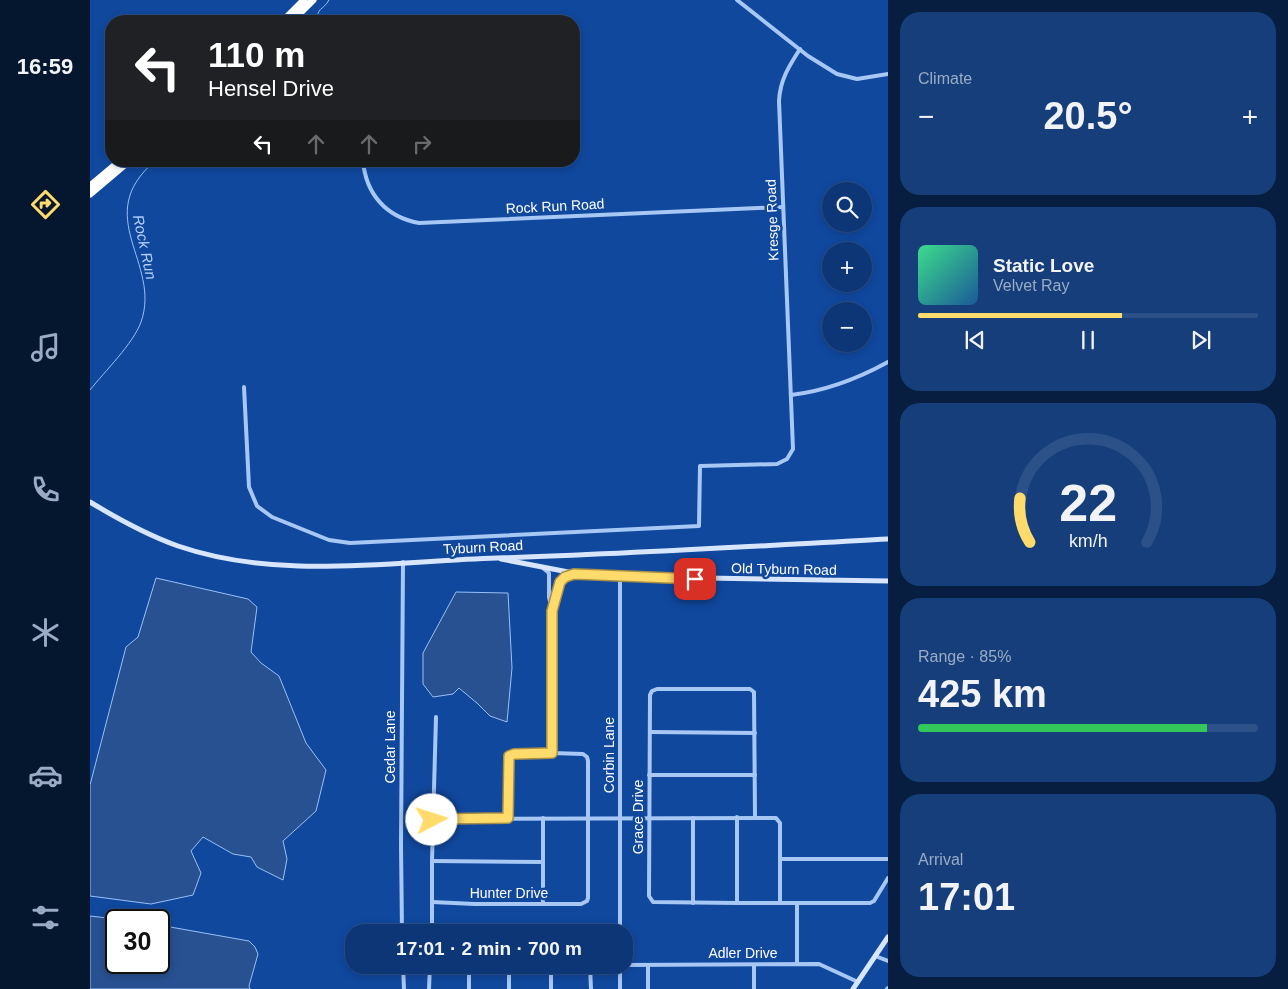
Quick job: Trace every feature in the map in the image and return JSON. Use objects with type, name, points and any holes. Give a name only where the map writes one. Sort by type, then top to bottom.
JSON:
[{"type":"highway","points":[[289,15],[304,0]]},
{"type":"highway","points":[[298,15],[313,0]]},
{"type":"highway","points":[[90,186],[113,167]]},
{"type":"highway","points":[[90,194],[122,167]]},
{"type":"main road","name":"Tyburn Road","points":[[90,502],[121,520],[178,546],[235,560],[297,566],[635,554],[888,539]]},
{"type":"main road","name":"Old Tyburn Road","points":[[493,558],[574,574],[620,577],[888,581]]},
{"type":"main road","points":[[853,989],[888,938]]},
{"type":"street","points":[[737,0],[800,50],[830,71],[843,76],[864,79],[888,74]]},
{"type":"street","name":"Kresge Road","points":[[244,387],[249,481],[251,493],[257,506],[272,517],[333,541],[350,544],[699,526],[700,466],[774,464],[787,459],[793,448],[779,122],[780,91],[788,67],[800,50]]},
{"type":"street","name":"Rock Run Road","points":[[364,167],[366,178],[377,200],[395,215],[419,223],[783,207]]},
{"type":"street","points":[[792,395],[830,387],[888,362]]},
{"type":"street","name":"Cedar Lane","points":[[402,924],[403,562]]},
{"type":"street","points":[[543,568],[549,573],[549,597],[552,611],[552,753]]},
{"type":"street","points":[[552,611],[560,582],[565,577],[574,574]]},
{"type":"street","name":"Corbin Lane","points":[[620,577],[620,924]]},
{"type":"street","name":"Grace Drive","points":[[693,903],[655,902],[650,899],[650,695],[652,691],[657,690],[752,690],[755,694],[755,732]]},
{"type":"street","points":[[432,924],[436,717]]},
{"type":"street","points":[[650,732],[755,732],[755,817]]},
{"type":"street","points":[[508,818],[508,759],[511,755],[552,753],[583,754],[587,757],[588,818]]},
{"type":"street","points":[[649,775],[755,775]]},
{"type":"street","points":[[543,818],[543,904]]},
{"type":"street","name":"Hunter Drive","points":[[432,902],[543,904],[586,902],[588,898],[588,818]]},
{"type":"street","points":[[693,818],[693,903],[873,902],[888,878]]},
{"type":"street","points":[[737,818],[737,903]]},
{"type":"street","points":[[433,819],[774,818],[778,820],[780,903]]},
{"type":"street","points":[[780,859],[888,860]]},
{"type":"street","points":[[432,862],[543,862]]},
{"type":"street","points":[[797,903],[797,964]]},
{"type":"street","points":[[875,956],[888,961]]},
{"type":"street","name":"Adler Drive","points":[[633,965],[822,965],[858,982]]},
{"type":"street","points":[[648,965],[648,989]]},
{"type":"street","points":[[754,965],[754,989]]},
{"type":"street","points":[[403,974],[404,989]]},
{"type":"street","points":[[429,974],[429,989]]},
{"type":"street","points":[[469,974],[469,989]]},
{"type":"street","points":[[509,974],[509,989]]},
{"type":"street","points":[[550,974],[551,989]]},
{"type":"street","points":[[590,974],[591,989]]},
{"type":"street","points":[[620,989],[621,974]]},
{"type":"water","points":[[156,578],[248,599],[257,607],[251,652],[261,663],[279,676],[306,743],[326,770],[316,811],[283,841],[287,859],[283,880],[257,867],[251,857],[233,854],[203,837],[191,851],[201,873],[193,895],[151,904],[90,896],[90,785],[126,647],[138,637]]},
{"type":"water","points":[[456,592],[508,593],[512,668],[507,722],[490,716],[459,688],[453,694],[433,697],[423,684],[423,653]]},
{"type":"water","points":[[90,916],[105,918],[105,974],[170,974],[170,927],[249,941],[255,947],[258,954],[249,986],[250,989],[90,989]]},
{"type":"waterway","name":"Rock Run","points":[[318,15],[319,11],[329,0]]},
{"type":"waterway","name":"Rock Run","points":[[90,390],[132,339],[141,322],[145,300],[143,280],[128,221],[128,201],[137,181],[150,167]]},
{"type":"route","points":[[432,820],[508,818],[509,756],[514,754],[552,753],[552,611],[558,585],[562,579],[574,574],[695,579]]}]
